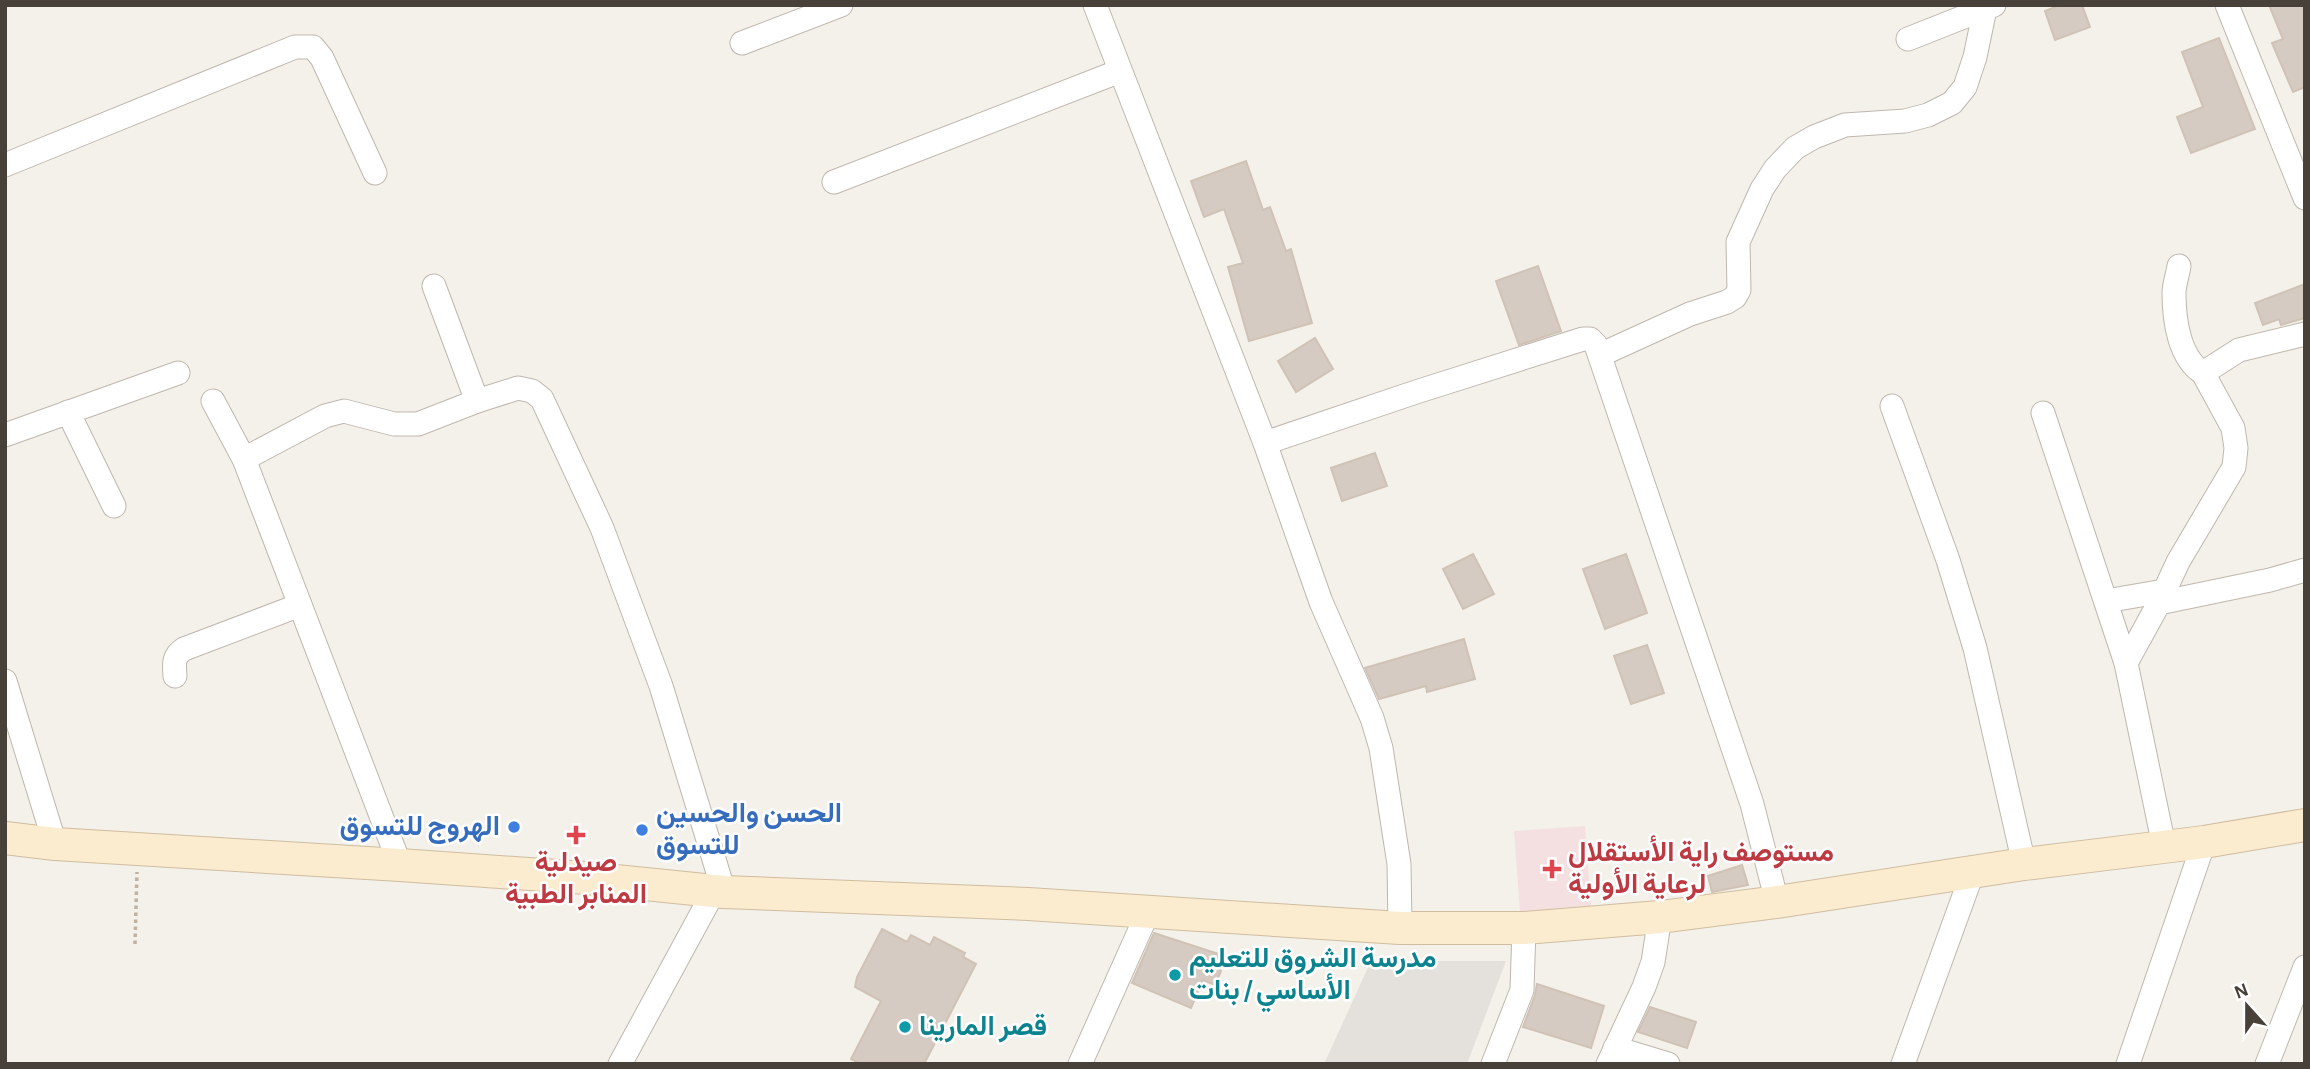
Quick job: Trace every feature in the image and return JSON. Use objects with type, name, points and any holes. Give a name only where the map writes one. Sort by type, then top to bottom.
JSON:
[{"type":"main road","points":[[5,838],[55,844],[400,864],[719,891],[1028,904],[1400,928],[1524,928],[1777,902],[2024,864],[2204,842],[2305,825]]},
{"type":"street","points":[[742,43],[841,5]]},
{"type":"street","points":[[1095,5],[1265,443],[1321,601],[1381,748],[1399,864],[1400,928]]},
{"type":"street","points":[[2227,5],[2305,198]]},
{"type":"street","points":[[1908,39],[1989,7]]},
{"type":"street","points":[[1600,355],[1690,314],[1735,297],[1739,290],[1738,242],[1762,189],[1775,169],[1795,148],[1845,125],[1905,121],[1952,103],[1965,87],[1989,7]]},
{"type":"street","points":[[5,166],[295,47],[313,47],[322,58],[376,173]]},
{"type":"street","points":[[834,182],[1121,71]]},
{"type":"street","points":[[2126,663],[2178,562],[2234,467],[2236,449],[2233,428],[2203,373],[2196,368],[2183,349],[2174,292],[2179,265]]},
{"type":"street","points":[[434,286],[477,401]]},
{"type":"street","points":[[2203,373],[2239,350],[2305,334]]},
{"type":"street","points":[[1265,443],[1416,392],[1590,339],[1600,355],[1752,804],[1777,902]]},
{"type":"street","points":[[5,435],[178,373]]},
{"type":"street","points":[[244,459],[325,416],[344,411],[394,424],[418,424],[518,388],[532,391],[541,399],[607,540],[661,686],[719,891],[620,1064]]},
{"type":"street","points":[[213,401],[244,459],[400,864]]},
{"type":"street","points":[[1892,406],[1948,560],[1975,648],[2024,864]]},
{"type":"street","points":[[68,412],[114,506]]},
{"type":"street","points":[[2043,413],[2126,663],[2164,846]]},
{"type":"street","points":[[2106,601],[2162,597],[2270,580],[2305,570]]},
{"type":"street","points":[[175,676],[174,660],[184,649],[300,605]]},
{"type":"street","points":[[5,681],[55,844]]},
{"type":"street","points":[[2128,1064],[2204,842]]},
{"type":"street","points":[[1903,1064],[1972,874]]},
{"type":"street","points":[[1080,1064],[1148,912]]},
{"type":"street","points":[[1660,916],[1653,962],[1611,1056],[1668,1064]]},
{"type":"street","points":[[1493,1064],[1522,990],[1524,928]]},
{"type":"street","points":[[2267,1064],[2305,967]]},
{"type":"path","points":[[135,944],[137,849]]},
{"type":"shaded area","name":"مستوصف راية الأستقلال لرعاية الأولية","points":[[1585,826],[1591,906],[1520,912],[1514,831]]},
{"type":"shaded area","points":[[1371,961],[1506,961],[1467,1064],[1324,1064]]},
{"type":"building","points":[[2060,5],[2082,5],[2090,27],[2055,40],[2045,11]]},
{"type":"building","points":[[2269,5],[2305,5],[2305,87],[2293,92],[2272,43],[2283,39]]},
{"type":"building","points":[[2219,38],[2255,129],[2191,153],[2177,117],[2203,107],[2182,52]]},
{"type":"building","points":[[1246,161],[1263,210],[1270,207],[1286,251],[1291,249],[1312,323],[1249,341],[1228,267],[1243,263],[1224,209],[1204,217],[1191,181]]},
{"type":"building","points":[[1538,266],[1561,331],[1519,345],[1496,281]]},
{"type":"building","points":[[2305,284],[2305,318],[2281,325],[2279,319],[2263,325],[2255,303]]},
{"type":"building","points":[[1315,338],[1333,369],[1296,392],[1278,361]]},
{"type":"building","points":[[1375,453],[1387,486],[1342,501],[1331,468]]},
{"type":"building","points":[[1473,554],[1494,594],[1463,609],[1443,569]]},
{"type":"building","points":[[1626,554],[1647,613],[1605,629],[1583,569]]},
{"type":"building","points":[[1464,639],[1475,679],[1427,692],[1426,686],[1379,699],[1365,668]]},
{"type":"building","points":[[1647,645],[1664,693],[1631,704],[1614,656]]},
{"type":"building","points":[[1742,865],[1748,885],[1712,892],[1708,876]]},
{"type":"building","name":"قصر المارينا","points":[[882,929],[907,942],[911,935],[930,945],[934,937],[965,953],[963,957],[976,964],[924,1064],[861,1064],[851,1059],[881,1001],[855,987],[857,977]]},
{"type":"building","name":"مدرسة الشروق للتعليم الأساسي / بنات","points":[[1154,933],[1219,954],[1214,965],[1221,971],[1215,985],[1203,980],[1191,1008],[1132,983]]},
{"type":"building","points":[[1537,984],[1604,1006],[1591,1048],[1523,1027]]},
{"type":"building","points":[[1650,1007],[1696,1022],[1687,1048],[1638,1032]]},
{"type":"place","name":"الهروج للتسوق","points":[[514,827]]},
{"type":"place","name":"الحسن والحسين للتسوق","points":[[642,830]]},
{"type":"place","name":"صيدلية المنابر الطبية","points":[[576,835]]},
{"type":"place","name":"مستوصف راية الأستقلال لرعاية الأولية","points":[[1552,869]]},
{"type":"place","name":"مدرسة الشروق للتعليم الأساسي / بنات","points":[[1175,975]]},
{"type":"place","name":"قصر المارينا","points":[[905,1027]]}]
